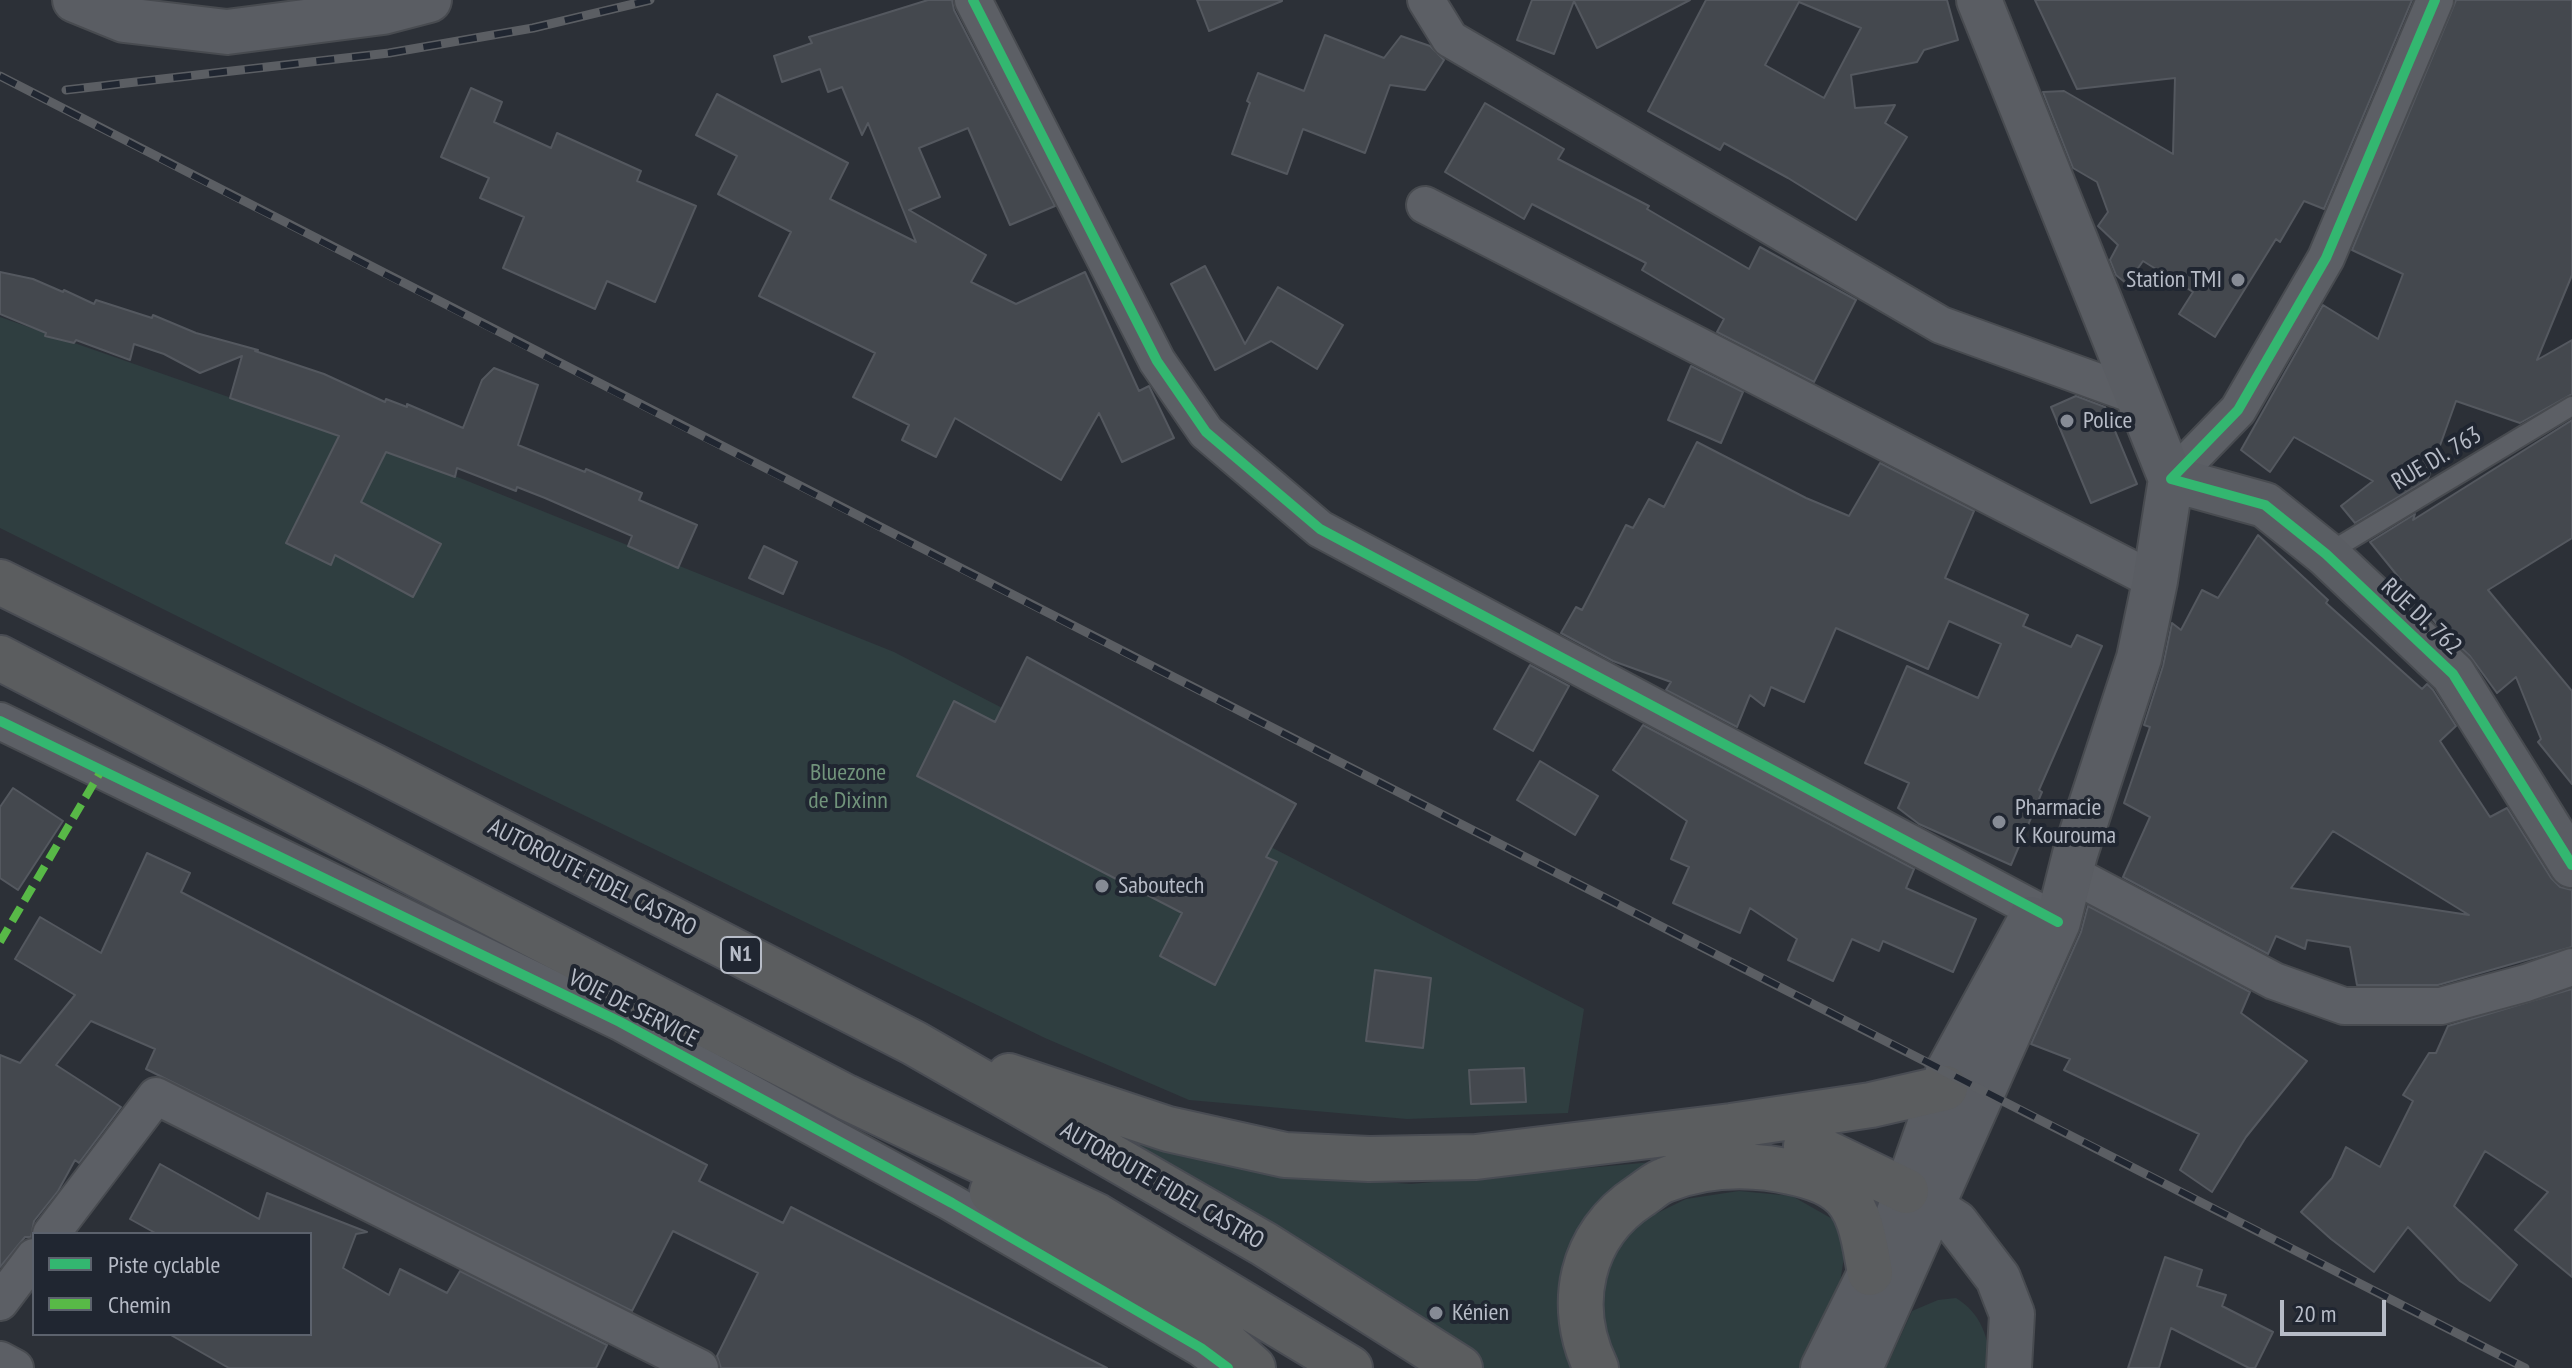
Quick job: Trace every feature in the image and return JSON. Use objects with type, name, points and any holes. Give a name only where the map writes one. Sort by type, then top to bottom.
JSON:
[{"type":"highway","name":"AUTOROUTE FIDEL CASTRO","points":[[0,582],[375,767],[914,1043],[1264,1244],[1460,1368]]},
{"type":"highway","points":[[0,658],[846,1097],[1097,1216],[1350,1368]]},
{"type":"highway","points":[[914,1043],[1168,1129],[1285,1155],[1369,1159],[1476,1157],[1731,1126],[1871,1105],[1945,1088]]},
{"type":"highway","points":[[846,1097],[1206,1326],[1253,1368]]},
{"type":"highway","points":[[1731,1126],[1825,1152],[1914,1213]]},
{"type":"highway","points":[[1596,1368],[1585,1344],[1580,1303],[1587,1262],[1602,1229],[1631,1201],[1664,1180],[1739,1165],[1793,1171],[1838,1190],[1914,1213]]},
{"type":"highway","points":[[1838,1190],[1855,1213],[1864,1237],[1870,1273]]},
{"type":"main road","points":[[75,0],[124,20],[227,32],[383,12],[429,0]]},
{"type":"main road","points":[[1860,1368],[1914,1213],[2046,917],[2073,864],[2139,658],[2171,479],[1979,0]]},
{"type":"main road","name":"RUE DI. 762","points":[[2171,479],[2265,505],[2326,554],[2453,674],[2572,865]]},
{"type":"main road","points":[[1823,1368],[1870,1273],[1914,1213],[1948,1071],[2046,917]]},
{"type":"main road","points":[[1914,1213],[1956,1223],[1998,1278],[2012,1314],[2009,1354]]},
{"type":"street","points":[[973,0],[1157,361],[1206,432],[1320,529],[2046,917]]},
{"type":"street","points":[[1426,0],[1450,39],[1941,325],[2137,396]]},
{"type":"street","points":[[2171,479],[2238,410],[2326,258],[2435,0]]},
{"type":"street","points":[[1425,205],[2155,581]]},
{"type":"street","name":"VOIE DE SERVICE","points":[[0,721],[620,1022],[952,1203],[1201,1348],[1228,1368]]},
{"type":"street","points":[[2073,864],[2274,981],[2344,1006],[2441,1006],[2572,967]]},
{"type":"street","points":[[53,1232],[156,1096],[700,1368]]},
{"type":"street","points":[[0,1302],[32,1260]]},
{"type":"street","points":[[0,1360],[15,1368]]},
{"type":"lane","name":"RUE DI. 763","points":[[2326,554],[2572,406]]},
{"type":"green space","name":"Bluezone de Dixinn","points":[[0,317],[460,478],[894,652],[1584,1009],[1568,1113],[1407,1119],[1189,1100],[1045,1038],[356,705],[0,528]]},
{"type":"green space","points":[[1085,1129],[1266,1173],[1411,1184],[1697,1158],[1571,1254],[1558,1311],[1574,1368],[1475,1368]]},
{"type":"green space","points":[[1739,1191],[1792,1196],[1836,1221],[1846,1245],[1837,1301],[1807,1368],[1615,1368],[1593,1294],[1611,1252],[1643,1220],[1686,1199]]},
{"type":"green space","points":[[1956,1298],[1978,1319],[1986,1337],[1990,1368],[1886,1368],[1912,1311],[1938,1300]]},
{"type":"building","points":[[928,0],[952,0],[954,10],[1055,206],[1010,225],[968,128],[919,148],[940,197],[909,210],[986,255],[971,282],[1016,304],[1085,272],[1139,391],[1149,386],[1174,438],[1122,462],[1099,413],[1061,480],[955,418],[936,457],[902,440],[909,425],[853,397],[875,353],[759,296],[791,232],[718,194],[737,156],[696,135],[717,94],[848,163],[830,199],[916,242],[868,123],[862,135],[842,87],[828,92],[820,69],[782,82],[774,56],[812,43],[809,37]]},
{"type":"building","points":[[1197,0],[1282,0],[1282,1],[1209,31]]},
{"type":"building","points":[[1532,0],[1690,0],[1597,48],[1574,1],[1554,54],[1517,40]]},
{"type":"building","points":[[1706,0],[1947,0],[1958,40],[1924,50],[1917,62],[1851,75],[1855,108],[1895,105],[1885,123],[1907,137],[1856,220],[1724,143],[1720,150],[1648,111]],"holes":[[[1799,2],[1861,28],[1824,98],[1765,65]]]},
{"type":"building","points":[[2035,0],[2412,0],[2324,209],[2304,201],[2280,242],[2276,239],[2215,337],[2179,314],[2193,292],[2143,261],[2127,284],[2116,275],[2110,260],[2118,245],[2098,226],[2108,212],[2097,182],[2073,168],[2043,92],[2064,91],[2173,154],[2175,78],[2077,89]]},
{"type":"building","points":[[2456,0],[2572,0],[2572,275],[2537,360],[2572,340],[2572,394],[2520,423],[2456,401],[2428,479],[2355,523],[2341,506],[2373,481],[2294,437],[2270,472],[2241,450],[2323,305],[2378,339],[2403,274],[2352,250]]},
{"type":"building","points":[[1325,35],[1384,58],[1401,36],[1430,46],[1444,60],[1425,90],[1390,85],[1365,153],[1303,129],[1287,174],[1232,154],[1258,73],[1304,91]]},
{"type":"building","points":[[471,88],[502,102],[494,122],[551,148],[557,133],[641,171],[637,181],[696,206],[655,302],[607,281],[595,309],[503,268],[524,217],[480,198],[489,178],[441,157]]},
{"type":"building","points":[[1485,103],[1564,149],[1558,159],[1649,206],[1647,209],[1749,269],[1760,247],[1856,300],[1814,382],[1717,332],[1724,319],[1642,270],[1646,263],[1532,204],[1524,219],[1445,172]]},
{"type":"building","points":[[1205,266],[1245,344],[1278,287],[1343,325],[1317,369],[1271,341],[1215,370],[1171,284]]},
{"type":"building","points":[[0,272],[33,279],[94,304],[96,300],[152,318],[153,315],[196,333],[258,350],[255,351],[324,374],[385,402],[386,399],[407,407],[407,404],[463,428],[482,380],[494,368],[538,385],[518,445],[642,493],[639,500],[697,525],[678,568],[628,546],[632,536],[545,498],[517,487],[516,491],[457,468],[455,477],[386,452],[361,502],[441,544],[413,597],[335,555],[331,565],[286,543],[339,436],[230,398],[242,356],[200,373],[164,354],[134,344],[130,360],[76,340],[74,343],[45,336],[46,333],[0,314]]},
{"type":"building","points":[[1691,366],[1743,392],[1721,443],[1668,420]]},
{"type":"building","points":[[2076,396],[2105,407],[2137,484],[2091,503],[2051,407]]},
{"type":"building","points":[[2572,420],[2572,538],[2488,590],[2572,691],[2572,784],[2538,742],[2541,739],[2516,677],[2497,693],[2470,656],[2440,628],[2370,542],[2415,514],[2413,520]]},
{"type":"building","points":[[1697,442],[1806,498],[1849,516],[1880,463],[1974,511],[1945,578],[2028,615],[2023,626],[2071,647],[2077,635],[2102,646],[2039,790],[2042,792],[2011,865],[1919,824],[1898,808],[1909,783],[1865,763],[1907,666],[1978,698],[2001,644],[1949,621],[1928,669],[1836,628],[1804,702],[1771,687],[1764,706],[1750,695],[1737,727],[1666,690],[1671,682],[1613,661],[1561,633],[1576,607],[1582,610],[1626,525],[1633,528],[1649,499],[1664,507]]},
{"type":"building","points":[[2258,535],[2328,600],[2326,603],[2422,689],[2427,684],[2456,726],[2440,741],[2490,817],[2507,808],[2551,878],[2560,887],[2572,890],[2572,947],[2438,985],[2357,985],[2350,947],[2307,940],[2305,949],[2276,936],[2268,954],[2123,877],[2150,817],[2124,803],[2150,727],[2144,725],[2163,666],[2172,623],[2181,630],[2202,590],[2218,598]],"holes":[[[2333,831],[2469,915],[2291,888]]]},
{"type":"building","points":[[764,546],[797,562],[783,594],[749,578]]},
{"type":"building","points":[[1027,657],[1296,804],[1266,857],[1277,862],[1215,985],[1160,956],[1182,913],[917,776],[954,701],[995,722]]},
{"type":"building","points":[[1530,665],[1569,686],[1533,751],[1494,729]]},
{"type":"building","points":[[1643,725],[1914,869],[1906,888],[1976,919],[1953,972],[1883,941],[1879,951],[1852,939],[1833,981],[1788,960],[1797,939],[1750,908],[1740,933],[1673,903],[1689,867],[1671,859],[1687,821],[1613,770]]},
{"type":"building","points":[[1540,761],[1598,796],[1575,835],[1517,800]]},
{"type":"building","points":[[13,788],[63,821],[18,890],[0,878],[0,807]]},
{"type":"building","points":[[147,853],[190,873],[181,892],[707,1165],[699,1181],[783,1223],[791,1207],[1107,1368],[721,1368],[717,1356],[758,1273],[673,1231],[632,1311],[146,1069],[155,1049],[91,1021],[56,1065],[121,1107],[79,1163],[75,1160],[58,1191],[34,1221],[31,1237],[25,1237],[0,1267],[0,1055],[20,1063],[75,995],[15,959],[40,917],[101,953]]},
{"type":"building","points":[[2088,906],[2250,992],[2241,1013],[2307,1061],[2246,1137],[2212,1192],[2180,1170],[2199,1134],[2064,1070],[2070,1059],[2031,1044],[2081,932]]},
{"type":"building","points":[[1375,970],[1431,978],[1423,1048],[1366,1041]]},
{"type":"building","points":[[2572,989],[2572,1277],[2515,1230],[2548,1192],[2485,1151],[2454,1206],[2517,1265],[2490,1301],[2460,1281],[2408,1227],[2374,1272],[2301,1212],[2332,1178],[2346,1147],[2380,1167],[2413,1101],[2403,1095],[2429,1053],[2436,1053],[2448,1026]]},
{"type":"building","points":[[1524,1068],[1526,1102],[1471,1104],[1469,1070]]},
{"type":"building","points":[[160,1164],[259,1219],[267,1193],[367,1232],[356,1234],[343,1268],[389,1295],[400,1269],[447,1293],[460,1271],[607,1345],[596,1368],[229,1368],[173,1336],[312,1336],[312,1232],[153,1232],[130,1219]]},
{"type":"building","points":[[2165,1257],[2202,1270],[2197,1286],[2226,1295],[2222,1306],[2273,1332],[2255,1368],[2249,1368],[2171,1328],[2159,1368],[2128,1368]]},
{"type":"railway","points":[[66,90],[389,53],[533,28],[650,0]]},
{"type":"railway","points":[[0,76],[2525,1368]]},
{"type":"marked path","points":[[0,942],[101,771]]},
{"type":"cycle path","points":[[973,0],[1157,361],[1206,432],[1320,529],[2058,922]]},
{"type":"cycle path","points":[[2435,0],[2326,258],[2238,410],[2171,479],[2265,505],[2326,554],[2453,674],[2572,865]]},
{"type":"cycle path","points":[[0,721],[620,1022],[952,1203],[1201,1348],[1228,1368]]},
{"type":"place","name":"Station TMI","points":[[2238,280]]},
{"type":"place","name":"Police","points":[[2067,421]]},
{"type":"place","name":"Pharmacie K Kourouma","points":[[1999,822]]},
{"type":"place","name":"Saboutech","points":[[1102,886]]},
{"type":"place","name":"Kénien","points":[[1436,1313]]}]
